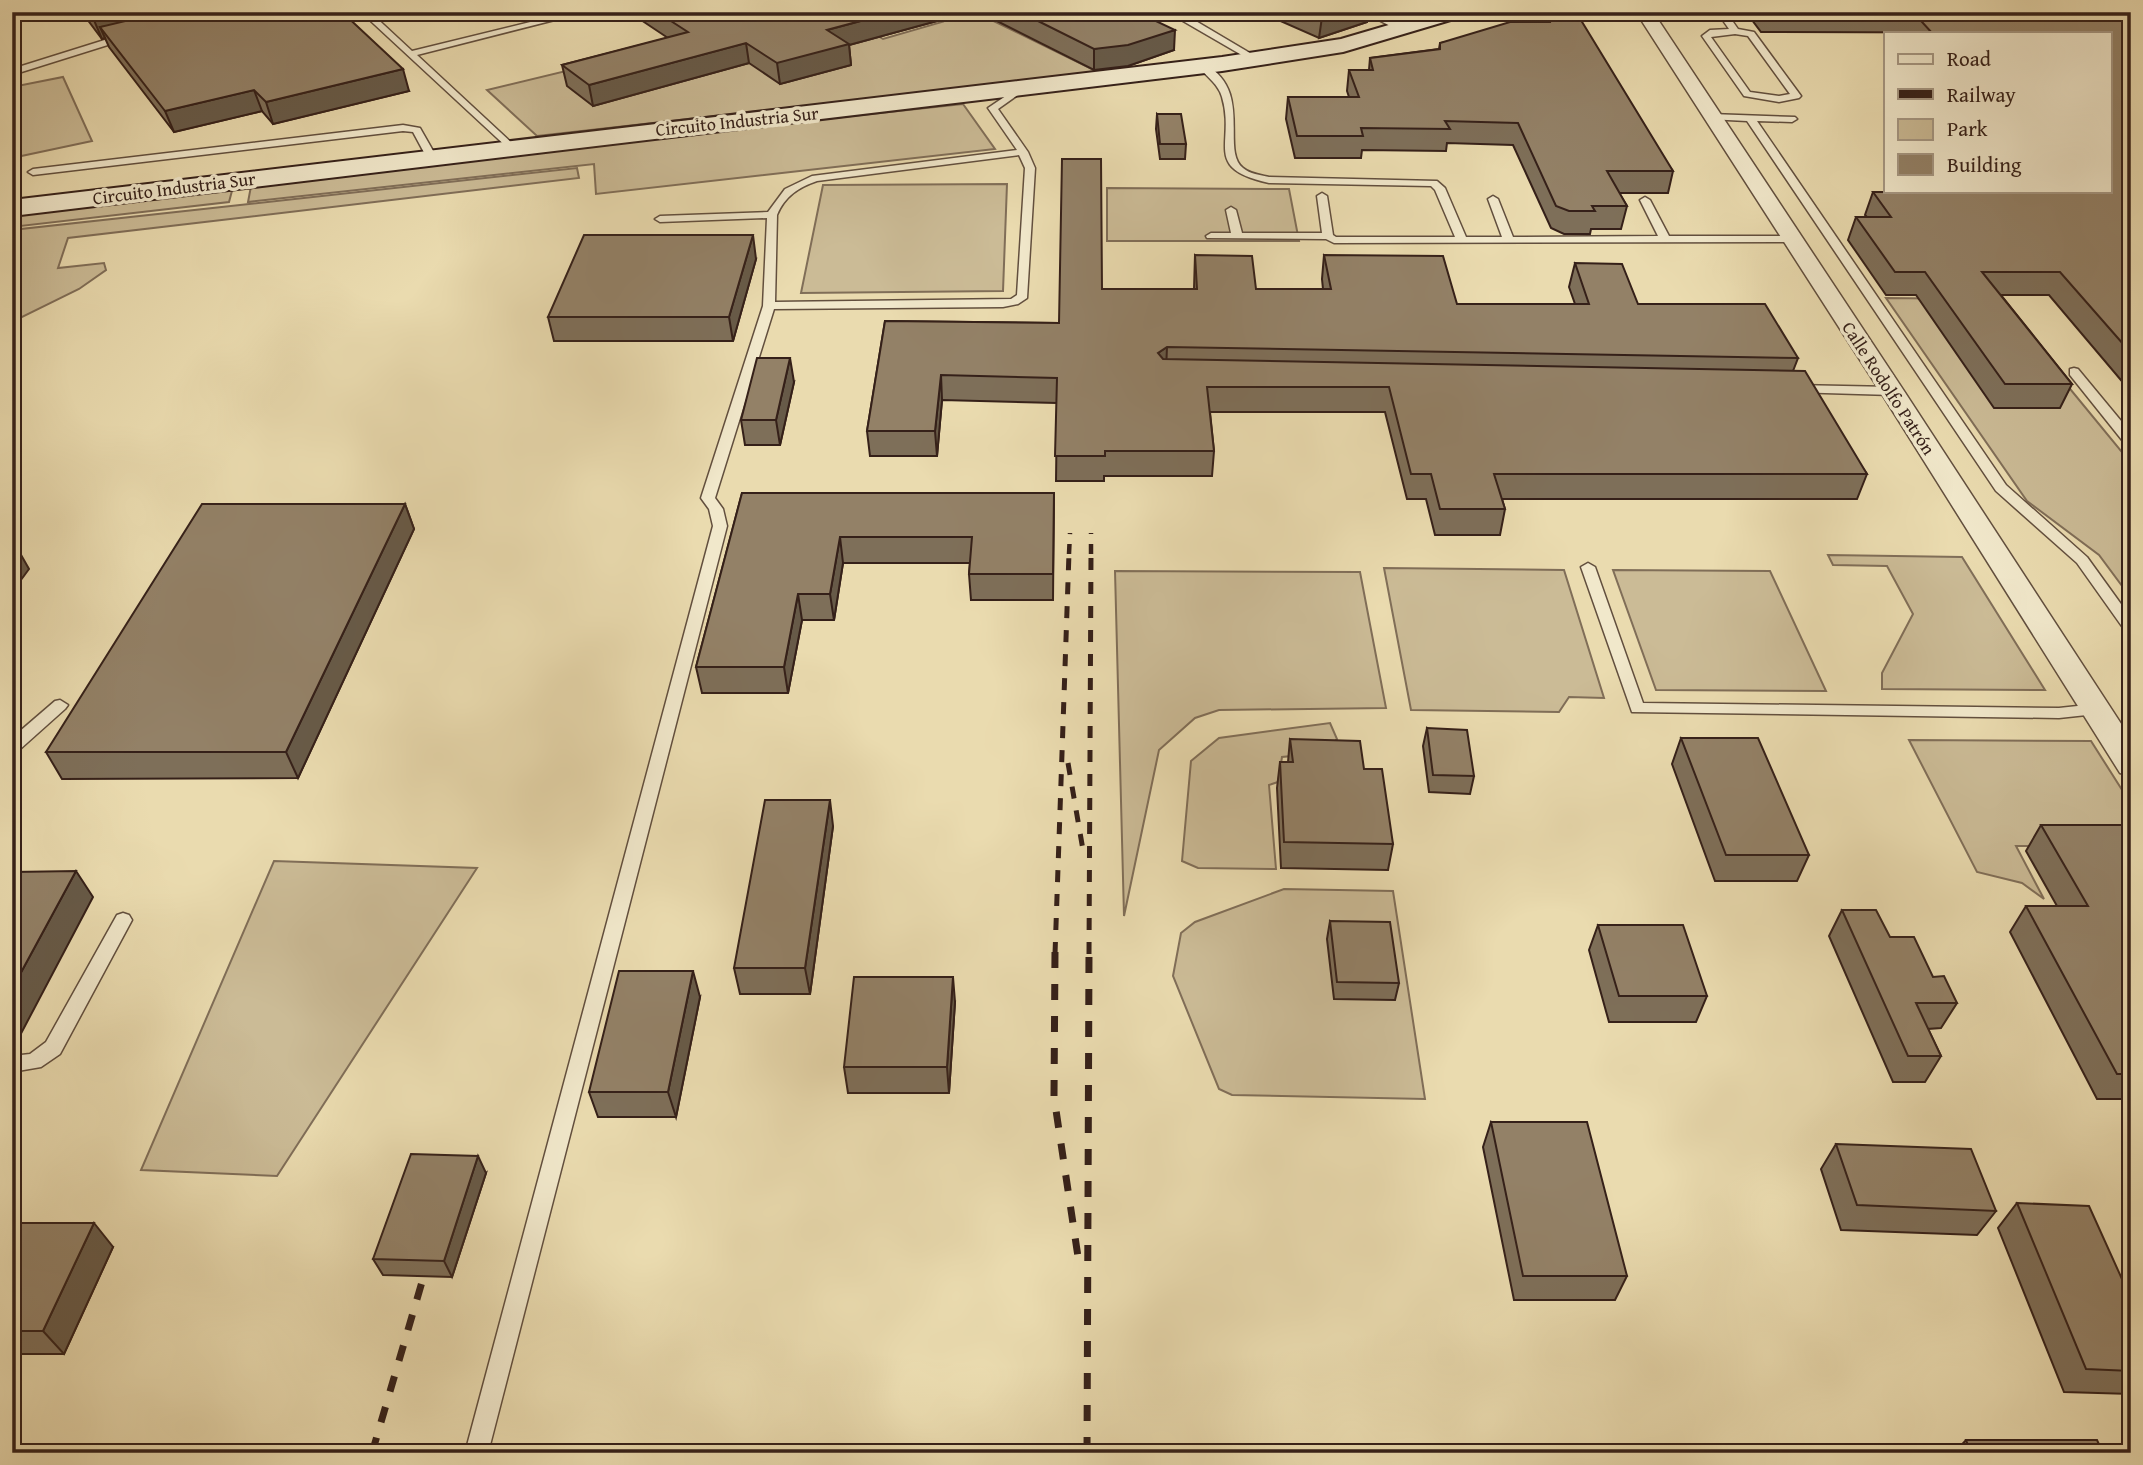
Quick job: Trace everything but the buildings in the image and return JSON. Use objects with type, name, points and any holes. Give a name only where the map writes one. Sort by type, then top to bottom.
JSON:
[{"type":"main road","name":"Circuito Industria Sur","points":[[12,208],[510,146],[1204,67],[1343,45],[1457,12]]},
{"type":"street","points":[[1371,12],[1406,27]]},
{"type":"street","name":"Calle Rodolfo Patrón","points":[[1643,12],[1892,391],[2131,765]]},
{"type":"lane","points":[[365,12],[510,146]]},
{"type":"lane","points":[[412,54],[582,12]]},
{"type":"lane","points":[[1721,12],[1735,32],[1751,34],[1796,96],[1779,99],[1747,94],[1706,36],[1713,32],[1735,32]]},
{"type":"lane","points":[[2112,12],[2131,23]]},
{"type":"lane","points":[[1186,19],[1255,60]]},
{"type":"lane","points":[[12,72],[138,34]]},
{"type":"lane","points":[[1204,67],[1227,96],[1232,164],[1242,175],[1269,180],[1433,183],[1440,188],[1462,240]]},
{"type":"lane","points":[[769,306],[1014,302],[1023,296],[1030,169],[1023,152],[993,108],[1019,90]]},
{"type":"lane","points":[[1710,117],[1792,119]]},
{"type":"lane","points":[[1749,117],[2001,488],[2082,560],[2131,629]]},
{"type":"lane","points":[[33,172],[403,128],[416,130],[431,156]]},
{"type":"lane","points":[[476,1453],[720,526],[716,509],[708,498],[769,306],[772,215],[777,201],[798,185],[816,178],[1023,152]]},
{"type":"lane","points":[[1322,196],[1328,236]]},
{"type":"lane","points":[[1493,199],[1509,240]]},
{"type":"lane","points":[[1645,200],[1665,240]]},
{"type":"lane","points":[[1231,209],[1237,235]]},
{"type":"lane","points":[[660,219],[772,215]]},
{"type":"lane","points":[[1211,236],[1328,236],[1338,241],[1791,239]]},
{"type":"lane","points":[[2074,372],[2131,442]]},
{"type":"lane","points":[[1775,388],[1892,391]]},
{"type":"lane","points":[[1588,567],[1637,708],[2059,713],[2096,709]]},
{"type":"lane","points":[[12,747],[60,705]]},
{"type":"lane","points":[[12,1064],[26,1064],[42,1059],[53,1048],[123,919]]},
{"type":"green space","points":[[811,12],[839,12],[883,39],[942,22],[927,12],[975,12],[1100,73],[537,136],[487,90]]},
{"type":"green space","points":[[63,77],[92,141],[12,158],[12,87]]},
{"type":"green space","points":[[963,104],[995,149],[596,194],[594,164],[248,202],[252,181]]},
{"type":"green space","points":[[577,168],[579,178],[68,238],[58,268],[104,263],[106,270],[79,289],[12,322],[12,230]]},
{"type":"green space","points":[[1007,184],[1003,291],[801,293],[823,185]]},
{"type":"green space","points":[[233,187],[229,202],[12,227],[12,212]]},
{"type":"green space","points":[[1107,188],[1289,189],[1299,241],[1107,241]]},
{"type":"green space","points":[[1886,298],[1978,299],[2048,362],[2131,463],[2131,598],[2099,555],[2027,501]]},
{"type":"green space","points":[[1828,555],[1962,557],[2045,690],[1882,689],[1882,673],[1913,614],[1887,566],[1833,565]]},
{"type":"green space","points":[[1384,568],[1564,570],[1604,698],[1569,697],[1559,712],[1411,710]]},
{"type":"green space","points":[[1613,570],[1770,571],[1826,691],[1656,690]]},
{"type":"green space","points":[[1115,571],[1360,572],[1386,708],[1219,710],[1195,718],[1159,750],[1124,916]]},
{"type":"green space","points":[[1330,723],[1337,739],[1324,753],[1282,757],[1278,782],[1269,785],[1276,869],[1198,868],[1182,861],[1191,761],[1219,738]]},
{"type":"green space","points":[[1909,740],[2091,741],[2131,804],[2131,846],[2016,846],[2044,899],[2022,883],[1977,872]]},
{"type":"green space","points":[[274,861],[477,868],[277,1176],[141,1170]]},
{"type":"green space","points":[[1284,889],[1393,891],[1425,1099],[1232,1095],[1219,1089],[1173,976],[1181,933],[1195,922]]},
{"type":"railway","points":[[1069,554],[1070,533]]},
{"type":"railway","points":[[1091,533],[1091,553]]},
{"type":"railway","points":[[1055,954],[1069,553]]},
{"type":"railway","points":[[1089,954],[1091,553]]},
{"type":"railway","points":[[1068,763],[1083,850]]},
{"type":"railway","points":[[1055,952],[1054,1097],[1080,1270]]},
{"type":"railway","points":[[1087,1453],[1089,952]]},
{"type":"railway","points":[[372,1453],[429,1258]]}]
